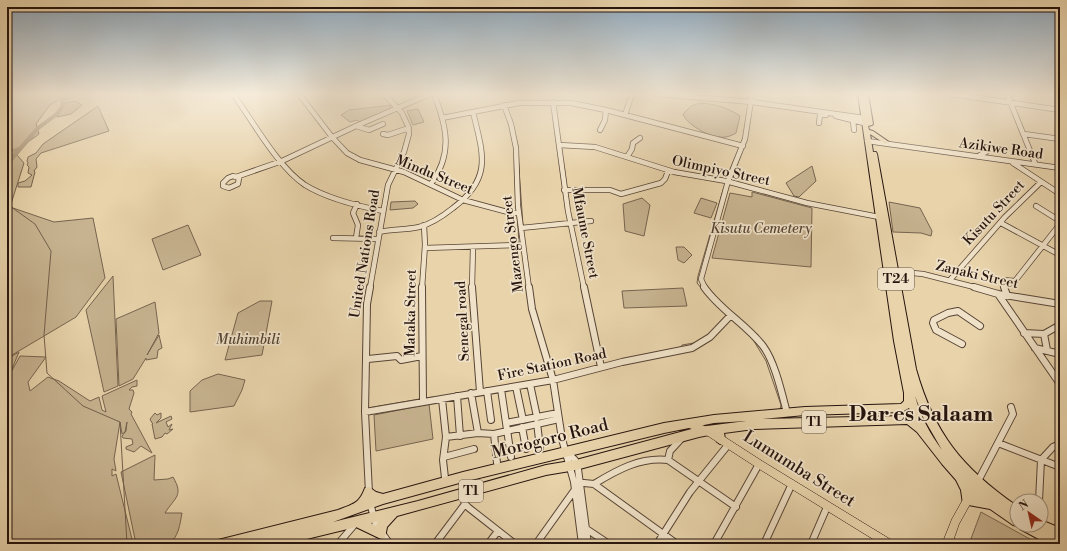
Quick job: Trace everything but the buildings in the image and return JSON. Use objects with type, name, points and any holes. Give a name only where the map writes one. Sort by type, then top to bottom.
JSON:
[{"type":"highway","name":"T24","points":[[869,120],[871,132],[870,141],[879,217],[892,271],[905,378],[919,420],[927,436],[945,460],[959,474],[1009,507]]},
{"type":"highway","name":"T24","points":[[864,121],[870,141],[892,271],[911,369],[920,401],[948,451],[976,486],[998,509],[1009,515]]},
{"type":"highway","points":[[871,132],[886,142]]},
{"type":"highway","name":"Morogoro Road","points":[[222,544],[338,515],[383,499],[566,451],[658,429],[714,419],[787,413],[902,408],[907,405],[909,392]]},
{"type":"highway","name":"Morogoro Road","points":[[264,544],[398,511],[546,470],[574,465],[685,435],[721,428],[754,424],[907,420],[914,421],[927,436]]},
{"type":"highway","points":[[720,439],[719,433],[721,428]]},
{"type":"highway","points":[[959,474],[966,489],[967,500],[981,501],[998,509]]},
{"type":"highway","points":[[359,508],[367,498],[369,492],[373,496],[383,499]]},
{"type":"highway","points":[[357,521],[381,534],[382,524],[387,518],[398,511]]},
{"type":"highway","points":[[1049,528],[1060,534]]},
{"type":"highway","points":[[1039,533],[1059,544]]},
{"type":"main road","name":"Lumumba Street","points":[[690,424],[720,439],[727,446]]},
{"type":"main road","name":"Lumumba Street","points":[[703,431],[827,508],[880,544]]},
{"type":"main road","name":"Lumumba Street","points":[[758,466],[790,488],[890,544]]},
{"type":"main road","points":[[947,544],[955,522],[976,486]]},
{"type":"street","points":[[252,120],[298,180],[308,186],[357,204],[383,211]]},
{"type":"street","name":"Mindu Street","points":[[319,120],[332,137],[348,153],[360,160],[394,168],[463,200],[511,213],[519,213]]},
{"type":"street","points":[[238,178],[282,161],[371,120]]},
{"type":"street","points":[[383,134],[388,135],[409,128],[406,120]]},
{"type":"street","points":[[431,184],[441,171],[446,155],[446,134],[442,120]]},
{"type":"street","points":[[379,232],[424,225],[446,213],[463,200],[477,184],[482,169],[474,120]]},
{"type":"street","name":"Mazengo Street","points":[[509,120],[516,148],[522,245],[532,309],[552,380],[562,440],[574,465],[583,528]]},
{"type":"street","name":"Mfaume Street","points":[[555,120],[564,190],[570,224],[601,367]]},
{"type":"street","points":[[600,130],[605,120]]},
{"type":"street","points":[[643,120],[743,146]]},
{"type":"street","points":[[748,120],[743,146],[728,181],[701,279],[703,288],[709,295],[765,350],[787,413]]},
{"type":"street","points":[[847,120],[864,121]]},
{"type":"street","points":[[856,120],[864,121]]},
{"type":"street","points":[[1018,120],[1035,163]]},
{"type":"street","points":[[853,121],[854,130]]},
{"type":"street","points":[[356,126],[369,130],[383,124]]},
{"type":"street","name":"United Nations Road","points":[[389,544],[381,534],[372,517],[370,504],[365,412],[367,304],[389,181],[394,168],[408,144],[409,128]]},
{"type":"street","points":[[1024,134],[1060,139]]},
{"type":"street","points":[[627,157],[632,149],[633,143],[640,138]]},
{"type":"street","name":"Azikiwe Road","points":[[870,141],[1005,159]]},
{"type":"street","name":"Azikiwe Road","points":[[870,141],[1060,167]]},
{"type":"street","name":"Olimpiyo Street","points":[[559,145],[595,147],[668,171],[728,181],[807,203],[879,217]]},
{"type":"street","points":[[980,155],[986,152],[982,145]]},
{"type":"street","points":[[1005,159],[1020,164],[1041,182],[1060,194]]},
{"type":"street","name":"Azikiwe Road","points":[[1020,164],[1060,167]]},
{"type":"street","points":[[564,190],[610,190],[620,194],[626,193],[661,183],[665,179],[668,171]]},
{"type":"street","name":"Kisutu Street","points":[[950,280],[1026,196],[1041,182]]},
{"type":"street","points":[[356,238],[359,226],[357,218],[353,213],[357,204]]},
{"type":"street","points":[[1036,206],[1060,221]]},
{"type":"street","points":[[521,228],[591,221]]},
{"type":"street","points":[[1001,223],[1060,255]]},
{"type":"street","points":[[1007,295],[1002,280],[1015,281],[1060,224]]},
{"type":"street","name":"Mataka Street","points":[[423,402],[422,287],[425,248],[424,225]]},
{"type":"street","points":[[333,238],[378,239]]},
{"type":"street","points":[[425,248],[522,245]]},
{"type":"street","name":"Senegal road","points":[[473,247],[472,300],[480,392]]},
{"type":"street","name":"Zanaki Street","points":[[892,271],[923,274],[998,294],[1060,304]]},
{"type":"street","points":[[998,294],[1060,384]]},
{"type":"street","points":[[962,344],[936,330],[933,323],[934,320],[944,314],[958,311],[980,326]]},
{"type":"street","name":"Fire Station Road","points":[[365,412],[552,380],[631,360],[692,348],[705,342],[731,315]]},
{"type":"street","points":[[1024,333],[1044,334],[1060,325]]},
{"type":"street","points":[[1044,334],[1047,350]]},
{"type":"street","points":[[1035,348],[1060,354]]},
{"type":"street","points":[[368,359],[397,356],[402,360],[422,356]]},
{"type":"street","points":[[530,384],[537,420],[540,448]]},
{"type":"street","points":[[516,387],[523,420]]},
{"type":"street","points":[[501,389],[511,457]]},
{"type":"street","points":[[488,391],[491,420]]},
{"type":"street","points":[[471,393],[478,433]]},
{"type":"street","points":[[458,396],[460,436]]},
{"type":"street","points":[[442,399],[446,438],[444,457],[445,478]]},
{"type":"street","points":[[976,486],[1013,414],[1012,407]]},
{"type":"street","points":[[506,423],[559,416]]},
{"type":"street","points":[[446,438],[478,433],[494,434],[522,427],[537,420]]},
{"type":"street","points":[[522,427],[526,449]]},
{"type":"street","points":[[494,434],[496,463]]},
{"type":"street","points":[[668,460],[667,456],[685,435]]},
{"type":"street","points":[[998,443],[1060,467]]},
{"type":"street","points":[[1040,493],[1041,460],[1053,447],[1060,444]]},
{"type":"street","points":[[657,544],[698,480],[727,446]]},
{"type":"street","points":[[444,457],[474,449]]},
{"type":"street","points":[[536,544],[577,484],[594,484],[618,470],[653,459],[668,460],[736,507]]},
{"type":"street","points":[[714,544],[758,466]]},
{"type":"street","points":[[594,484],[677,544]]},
{"type":"street","points":[[764,544],[790,488]]},
{"type":"street","points":[[462,494],[465,504],[515,544]]},
{"type":"street","points":[[435,544],[465,504]]},
{"type":"street","points":[[811,544],[827,508]]},
{"type":"street","points":[[338,544],[357,521]]},
{"type":"street","points":[[582,544],[583,528]]},
{"type":"street","points":[[583,528],[588,544]]},
{"type":"street","points":[[583,528],[608,544]]},
{"type":"street","points":[[488,544],[498,531]]},
{"type":"green space","points":[[7,120],[39,120],[36,124],[39,134],[16,154],[24,163],[10,207],[54,222],[93,218],[105,278],[76,317],[7,358]]},
{"type":"green space","points":[[78,120],[104,120],[109,131],[41,153],[36,159],[37,167],[34,171],[31,187],[18,187],[18,183],[25,181],[32,175],[28,173],[28,157],[36,153],[43,144]]},
{"type":"green space","points":[[347,120],[367,120],[360,123],[357,120],[350,122]]},
{"type":"green space","points":[[411,120],[423,120],[424,122],[413,125]]},
{"type":"green space","points":[[686,120],[739,120],[736,133],[726,137],[710,135]]},
{"type":"green space","points":[[812,166],[816,181],[799,197],[794,196],[786,183]]},
{"type":"green space","name":"Kisutu Cemetery","points":[[752,192],[812,208],[811,267],[712,258],[730,193],[752,197]]},
{"type":"green space","points":[[642,198],[650,205],[644,236],[625,231],[623,204]]},
{"type":"green space","points":[[701,198],[717,203],[711,218],[694,213]]},
{"type":"green space","points":[[415,201],[418,204],[413,208],[390,210],[391,202]]},
{"type":"green space","points":[[889,202],[920,208],[932,231],[931,236],[921,233],[893,232]]},
{"type":"green space","points":[[188,225],[201,255],[163,270],[152,239]]},
{"type":"green space","points":[[676,247],[684,247],[692,255],[684,263],[678,260]]},
{"type":"green space","points":[[113,276],[118,386],[104,392],[86,310]]},
{"type":"green space","points":[[683,288],[687,306],[624,308],[622,291]]},
{"type":"green space","name":"Muhimbili","points":[[260,301],[272,301],[262,355],[225,360],[238,313]]},
{"type":"green space","points":[[155,302],[159,333],[147,355],[159,335],[162,348],[158,350],[157,358],[146,360],[146,358],[133,379],[119,386],[116,319]]},
{"type":"green space","points":[[19,352],[9,376],[20,356],[46,357],[28,382],[30,391],[48,377],[59,381],[90,401],[99,397],[102,410],[106,412],[102,396],[137,380],[137,386],[132,387],[129,390],[133,390],[134,393],[129,409],[132,412],[131,414],[152,453],[141,446],[134,452],[126,449],[126,447],[133,444],[132,439],[123,438],[122,436],[126,431],[127,422],[125,432],[122,434],[120,422],[114,459],[116,471],[112,469],[112,476],[116,474],[132,539],[120,544],[7,544],[7,359]]},
{"type":"green space","points":[[218,374],[245,380],[234,406],[190,412],[190,391],[202,380]]},
{"type":"green space","points":[[429,404],[433,439],[376,451],[374,415]]},
{"type":"green space","points":[[155,413],[157,415],[161,413],[161,418],[156,423],[171,416],[172,419],[166,422],[168,427],[172,424],[169,430],[173,429],[167,434],[165,433],[162,437],[155,439],[153,424],[150,419]]},
{"type":"green space","points":[[155,455],[154,480],[173,477],[178,488],[178,493],[175,500],[165,513],[182,513],[180,526],[175,538],[168,544],[136,544],[121,472]]},
{"type":"green space","points":[[981,512],[1009,527],[1009,533],[1019,533],[1039,544],[969,544]]},
{"type":"waterway","points":[[7,164],[38,128],[49,120]]},
{"type":"waterway","points":[[512,120],[518,146]]},
{"type":"waterway","points":[[689,134],[703,138]]},
{"type":"waterway","points":[[7,153],[18,148]]},
{"type":"waterway","points":[[518,155],[523,225]]},
{"type":"waterway","points":[[702,289],[697,283],[698,276],[723,190]]},
{"type":"waterway","points":[[7,204],[35,224],[51,251],[44,335],[47,373],[83,406],[120,422],[127,544]]},
{"type":"waterway","points":[[517,214],[519,243]]},
{"type":"waterway","points":[[705,337],[712,331]]},
{"type":"waterway","points":[[752,338],[766,361],[781,405],[780,410]]},
{"type":"waterway","points":[[681,347],[682,345],[694,343]]},
{"type":"waterway","points":[[425,398],[433,397]]},
{"type":"waterway","points":[[368,408],[420,399]]},
{"type":"waterway","points":[[367,415],[373,414]]},
{"type":"district","name":"Dar es Salaam","points":[[921,414]]}]
